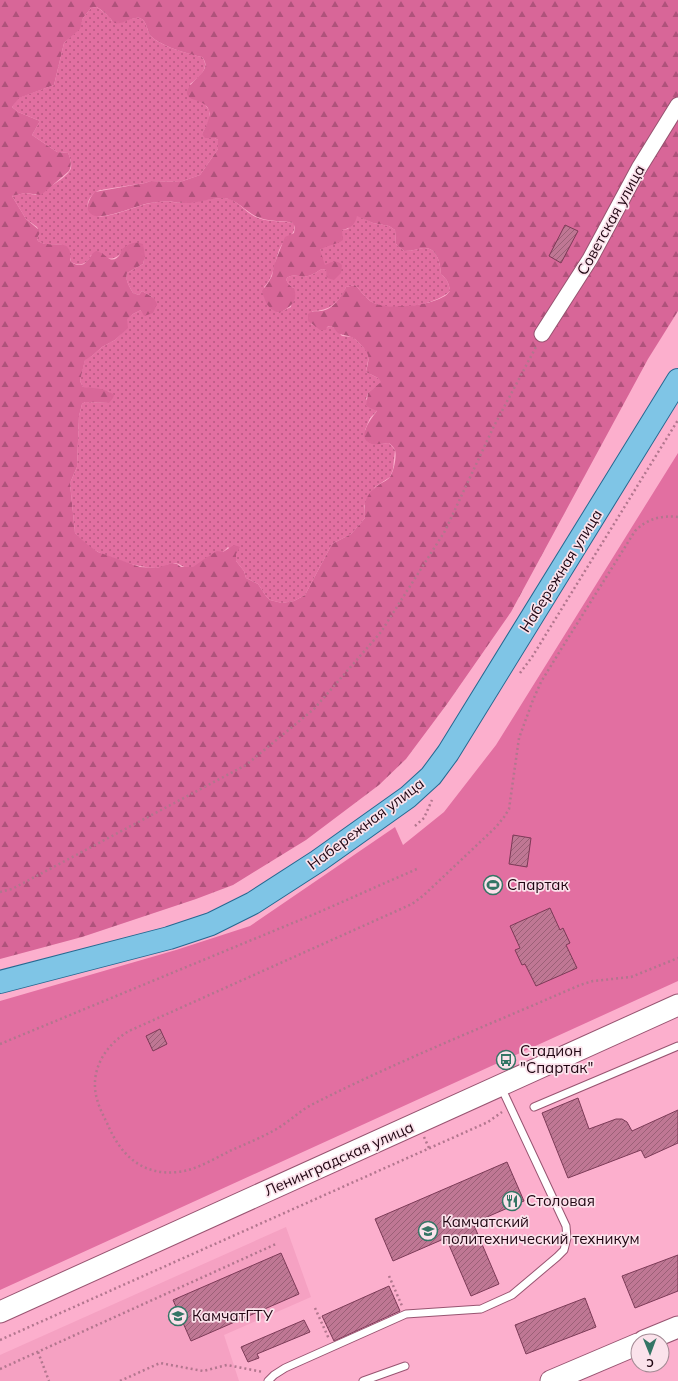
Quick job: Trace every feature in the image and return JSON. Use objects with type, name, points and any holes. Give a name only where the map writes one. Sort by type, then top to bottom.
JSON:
[{"type":"main road","name":"Набережная улица","points":[[0,982],[169,938],[211,924],[253,903],[278,888],[395,807],[420,787],[448,753],[678,380]]},
{"type":"main road","name":"Ленинградская улица","points":[[0,1312],[678,1005]]},
{"type":"main road","points":[[662,1333],[678,1326]]},
{"type":"main road","points":[[551,1381],[630,1347]]},
{"type":"street","name":"Советская улица","points":[[542,334],[590,259],[639,168],[678,105]]},
{"type":"lane","points":[[534,1108],[678,1046]]},
{"type":"lane","points":[[268,1381],[284,1368],[406,1314],[481,1309],[512,1295],[564,1250],[567,1238],[566,1226],[500,1085]]},
{"type":"lane","points":[[363,1381],[405,1366]]},
{"type":"path","points":[[0,892],[12,889],[246,765],[314,709],[381,632],[445,531],[494,426],[542,334]]},
{"type":"path","points":[[678,517],[669,516],[654,518],[645,523],[635,532],[541,682],[526,716],[520,738],[509,808],[499,824],[424,895],[412,904],[123,1035],[106,1050],[100,1062],[95,1082],[97,1099],[119,1147],[130,1158],[141,1165],[157,1171],[184,1171],[274,1131],[308,1107],[328,1097],[405,1061],[580,985],[593,981],[631,977],[678,958]]},
{"type":"path","points":[[0,1044],[317,914],[419,868]]},
{"type":"path","points":[[0,1340],[488,1122]]},
{"type":"path","points":[[422,1133],[429,1148]]},
{"type":"path","points":[[0,1369],[276,1244]]},
{"type":"path","points":[[389,1276],[406,1314]]},
{"type":"path","points":[[315,1308],[332,1346]]},
{"type":"path","points":[[38,1352],[49,1381]]},
{"type":"path","points":[[120,1381],[160,1363],[203,1371],[227,1364],[274,1375]]},
{"type":"shaded area","points":[[97,7],[114,22],[140,18],[143,20],[151,36],[157,41],[176,50],[202,57],[205,65],[204,69],[200,76],[190,84],[209,110],[209,121],[202,134],[218,140],[218,149],[200,175],[180,182],[151,181],[100,190],[89,200],[88,207],[92,213],[97,216],[108,216],[151,203],[190,203],[209,199],[227,198],[238,203],[257,218],[294,223],[295,227],[293,233],[281,246],[268,283],[264,287],[278,313],[291,307],[294,288],[289,285],[286,279],[288,277],[308,276],[322,269],[326,270],[330,280],[320,254],[320,250],[342,230],[348,229],[357,215],[373,223],[389,226],[395,230],[396,244],[404,251],[423,248],[432,250],[437,257],[441,274],[448,283],[450,291],[434,301],[399,307],[378,305],[370,301],[355,285],[346,287],[340,298],[333,305],[324,310],[312,311],[311,324],[320,327],[333,327],[342,336],[352,337],[367,351],[369,355],[366,372],[378,378],[382,382],[368,393],[366,399],[377,411],[370,418],[365,430],[376,444],[389,443],[395,450],[393,469],[390,477],[375,487],[364,506],[365,518],[351,534],[332,544],[305,595],[294,601],[282,603],[270,600],[258,584],[246,578],[244,571],[236,561],[236,554],[228,547],[223,552],[210,555],[198,565],[191,568],[174,563],[158,568],[130,564],[102,554],[88,546],[75,533],[70,483],[77,467],[79,416],[82,404],[85,402],[109,403],[110,392],[83,387],[80,381],[85,359],[92,356],[102,347],[115,340],[121,334],[126,319],[141,310],[154,298],[142,291],[139,295],[133,293],[127,281],[127,273],[143,264],[144,260],[121,253],[111,259],[91,255],[88,261],[83,264],[74,264],[71,262],[68,248],[60,244],[46,244],[38,241],[37,238],[40,233],[37,227],[26,219],[12,196],[25,193],[36,195],[66,175],[71,168],[71,162],[68,153],[57,152],[32,135],[40,121],[18,112],[12,107],[18,98],[54,85],[64,43],[79,29],[83,18],[91,8]]},
{"type":"shaded area","name":"Спартак","points":[[678,453],[678,981],[0,1290],[0,1001],[176,950],[250,926],[395,827],[403,845],[444,812],[496,745]]},
{"type":"shaded area","name":"КамчатГТУ","points":[[286,1227],[311,1297],[224,1335],[239,1381],[0,1381],[0,1355]]},
{"type":"green space","points":[[0,0],[678,0],[678,311],[648,359],[511,612],[447,704],[406,759],[379,785],[306,840],[233,885],[82,937],[0,959]],"holes":[[[97,7],[116,23],[134,18],[140,18],[143,20],[153,38],[176,50],[202,57],[205,62],[203,72],[191,84],[187,94],[190,98],[204,104],[207,107],[209,111],[209,119],[202,134],[205,138],[215,138],[218,140],[218,149],[200,175],[180,182],[151,181],[95,192],[89,201],[89,212],[96,216],[101,216],[115,214],[150,203],[188,203],[223,198],[233,201],[260,218],[293,223],[295,227],[294,233],[285,237],[274,265],[272,276],[262,291],[269,307],[279,313],[289,307],[294,301],[294,288],[289,285],[286,279],[288,277],[308,276],[322,269],[326,270],[327,278],[334,280],[341,273],[342,265],[338,262],[325,265],[320,250],[343,240],[342,230],[352,226],[357,216],[373,223],[389,226],[395,230],[396,244],[404,251],[423,248],[432,250],[437,257],[441,274],[448,283],[450,291],[445,296],[427,303],[396,307],[377,304],[370,301],[355,285],[346,287],[333,306],[325,310],[308,314],[308,321],[320,330],[326,330],[327,327],[330,326],[333,327],[340,334],[356,340],[364,348],[368,355],[366,372],[378,378],[381,382],[368,393],[366,406],[377,411],[366,427],[364,437],[372,444],[389,443],[395,449],[396,456],[390,477],[375,487],[366,499],[365,518],[351,534],[332,544],[305,595],[294,601],[282,603],[270,600],[258,584],[246,578],[244,571],[236,561],[236,554],[240,547],[234,545],[223,552],[217,551],[193,567],[181,567],[172,563],[157,568],[140,567],[98,552],[75,533],[70,483],[77,467],[79,416],[82,404],[85,402],[109,403],[114,395],[103,390],[83,387],[80,381],[85,360],[102,347],[115,340],[128,328],[127,319],[133,314],[141,310],[144,316],[153,313],[157,304],[154,298],[142,291],[139,295],[133,293],[127,281],[127,273],[143,264],[145,256],[143,244],[129,244],[122,249],[119,256],[113,260],[96,251],[85,264],[79,265],[71,262],[70,251],[67,246],[60,244],[47,244],[38,241],[37,238],[40,233],[39,230],[26,219],[12,196],[25,193],[41,195],[69,171],[71,166],[70,160],[68,153],[57,152],[32,135],[40,121],[18,112],[12,107],[19,98],[54,85],[64,43],[80,29],[83,18],[91,8]]]},
{"type":"building","points":[[565,225],[578,231],[561,263],[549,256]]},
{"type":"building","points":[[513,835],[531,838],[527,867],[509,864]]},
{"type":"building","points":[[550,908],[560,930],[563,928],[570,943],[566,945],[577,968],[536,986],[525,964],[522,965],[515,950],[520,948],[510,926]]},
{"type":"building","points":[[160,1029],[167,1044],[153,1051],[146,1036]]},
{"type":"building","points":[[578,1098],[589,1129],[616,1119],[622,1119],[627,1122],[632,1131],[678,1110],[678,1143],[645,1158],[641,1150],[568,1178],[542,1113]]},
{"type":"building","name":"Камчатский политехнический техникум","points":[[507,1162],[524,1201],[473,1223],[499,1284],[471,1296],[446,1238],[393,1261],[375,1219]]},
{"type":"building","points":[[281,1253],[299,1294],[191,1341],[173,1300]]},
{"type":"building","points":[[678,1255],[678,1291],[635,1308],[622,1276]]},
{"type":"building","points":[[389,1286],[400,1311],[334,1341],[322,1316]]},
{"type":"building","points":[[585,1298],[596,1327],[526,1354],[515,1325]]},
{"type":"building","points":[[304,1320],[310,1332],[257,1354],[259,1358],[248,1362],[241,1347]]},
{"type":"place","name":"Спартак","points":[[493,885]]},
{"type":"place","name":"Стадион \"Спартак\"","points":[[506,1060]]},
{"type":"place","name":"Столовая","points":[[512,1201]]},
{"type":"place","name":"Камчатский политехнический техникум","points":[[428,1231]]},
{"type":"place","name":"КамчатГТУ","points":[[178,1316]]}]
